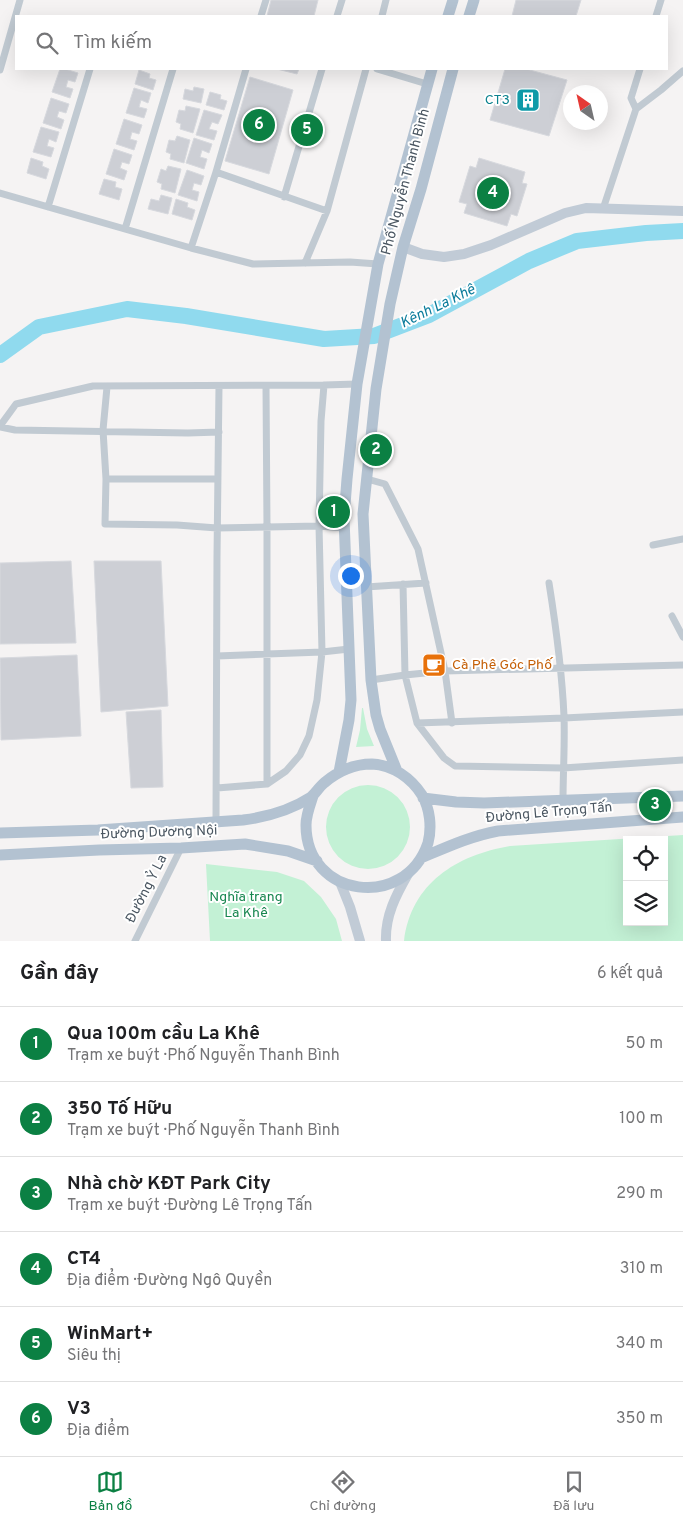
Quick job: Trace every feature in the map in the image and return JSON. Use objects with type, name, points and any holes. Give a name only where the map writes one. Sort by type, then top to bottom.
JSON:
[{"type":"main road","points":[[448,15],[453,0]]},
{"type":"main road","points":[[469,15],[474,0]]},
{"type":"main road","name":"Phố Nguyễn Thanh Bình","points":[[357,384],[378,264],[432,70]]},
{"type":"main road","name":"Phố Nguyễn Thanh Bình","points":[[367,479],[378,378],[390,304],[403,247],[421,189],[453,70]]},
{"type":"main road","points":[[339,772],[349,720],[350,700],[344,528],[346,479],[357,384]]},
{"type":"main road","points":[[367,479],[363,514],[371,680],[380,730],[397,771]]},
{"type":"main road","points":[[374,764],[386,766],[397,771],[417,787],[424,798],[429,812],[430,827],[428,840],[421,858],[408,874],[398,881],[386,885],[374,888],[352,886],[340,882],[327,873],[316,861],[310,850],[306,824],[313,796],[323,784],[339,772],[350,767],[374,764]]},
{"type":"main road","name":"Đường Dương Nội","points":[[0,833],[98,830],[243,820],[265,817],[285,810],[313,796]]},
{"type":"main road","name":"Đường Lê Trọng Tấn","points":[[424,798],[484,804],[683,796]]},
{"type":"main road","name":"Đường Lê Trọng Tấn","points":[[421,858],[465,839],[498,831],[683,817]]},
{"type":"main road","points":[[98,830],[99,850]]},
{"type":"main road","name":"Đường Dương Nội","points":[[0,855],[245,844],[288,851],[316,861]]},
{"type":"street","points":[[16,15],[20,0]]},
{"type":"street","points":[[261,15],[266,0]]},
{"type":"street","points":[[337,15],[342,0]]},
{"type":"street","points":[[382,15],[386,0]]},
{"type":"street","points":[[656,15],[661,0]]},
{"type":"street","points":[[0,70],[15,18]]},
{"type":"street","points":[[48,206],[90,70]]},
{"type":"street","points":[[125,229],[174,70]]},
{"type":"street","points":[[191,248],[216,172],[246,70]]},
{"type":"street","points":[[284,197],[322,70]]},
{"type":"street","points":[[305,263],[327,211],[366,70]]},
{"type":"street","points":[[380,70],[427,84]]},
{"type":"street","points":[[636,109],[631,98],[640,70]]},
{"type":"street","points":[[603,209],[636,109],[683,71]]},
{"type":"street","points":[[216,172],[327,211]]},
{"type":"street","points":[[0,193],[253,264],[350,262],[378,264]]},
{"type":"street","points":[[403,247],[422,254],[444,257],[464,254],[492,246],[565,213],[586,208],[683,211]]},
{"type":"street","points":[[219,432],[15,430],[0,426],[16,404],[93,386],[324,386],[357,384]]},
{"type":"street","points":[[216,821],[219,386]]},
{"type":"street","points":[[266,386],[266,784]]},
{"type":"street","points":[[217,788],[266,784],[286,771],[300,755],[309,736],[317,700],[322,652],[319,526],[321,421],[324,386]]},
{"type":"street","points":[[107,387],[103,430],[106,479],[105,524],[177,525],[217,528],[319,526],[344,528]]},
{"type":"street","points":[[106,479],[218,479]]},
{"type":"street","points":[[367,479],[385,484],[418,549],[445,672],[452,723]]},
{"type":"street","points":[[653,545],[683,539]]},
{"type":"street","points":[[366,587],[426,583]]},
{"type":"street","points":[[549,583],[561,668],[564,718],[563,800]]},
{"type":"street","points":[[402,584],[405,675],[417,723],[444,758],[454,766],[564,768],[683,760]]},
{"type":"street","points":[[672,616],[683,637]]},
{"type":"street","points":[[216,656],[322,652],[349,649]]},
{"type":"street","points":[[371,680],[445,672],[683,664]]},
{"type":"street","points":[[417,723],[683,712]]},
{"type":"street","name":"Đường Ỷ La","points":[[135,941],[181,848]]},
{"type":"street","points":[[386,941],[386,933],[395,897],[408,874]]},
{"type":"street","points":[[340,882],[360,935],[360,941]]},
{"type":"green space","points":[[362,708],[367,729],[374,746],[356,747]]},
{"type":"green space","points":[[360,785],[376,785],[392,792],[403,803],[410,819],[407,843],[398,857],[392,862],[376,869],[360,869],[344,862],[333,851],[326,835],[326,819],[333,803],[344,792]]},
{"type":"green space","points":[[683,835],[683,941],[404,941],[408,921],[416,903],[427,888],[440,875],[455,865],[472,856],[510,846],[623,839],[623,926],[668,926],[667,836]]},
{"type":"green space","name":"Nghĩa trang La Khê","points":[[206,864],[277,872],[304,881],[321,897],[336,919],[342,941],[210,941]]},
{"type":"building","points":[[271,0],[318,0],[314,15],[267,15]]},
{"type":"building","points":[[516,0],[581,0],[576,15],[512,15]]},
{"type":"building","points":[[60,70],[78,73],[75,82],[68,80],[66,87],[73,89],[70,98],[52,92]]},
{"type":"building","points":[[139,70],[150,74],[149,78],[156,80],[153,90],[135,84]]},
{"type":"building","points":[[281,70],[299,70],[297,74]]},
{"type":"building","name":"CT3","points":[[505,70],[530,70],[567,80],[565,85],[563,85],[563,92],[549,136],[490,120]]},
{"type":"building","points":[[250,77],[293,90],[269,174],[225,161]]},
{"type":"building","points":[[194,87],[204,89],[201,103],[183,99],[185,89],[193,91]]},
{"type":"building","points":[[134,88],[151,93],[148,103],[141,100],[139,107],[147,109],[144,118],[126,113]]},
{"type":"building","points":[[210,92],[221,95],[220,99],[227,101],[224,110],[206,105]]},
{"type":"building","points":[[51,98],[69,104],[66,113],[59,111],[57,117],[64,120],[61,129],[43,123]]},
{"type":"building","points":[[186,106],[200,109],[193,133],[180,129],[181,124],[176,122],[179,110],[185,111]]},
{"type":"building","points":[[204,110],[222,115],[218,124],[212,122],[209,129],[217,131],[214,140],[196,135]]},
{"type":"building","points":[[124,119],[142,125],[139,134],[132,132],[130,139],[137,141],[134,150],[116,144]]},
{"type":"building","points":[[41,127],[59,132],[56,142],[49,139],[47,146],[54,148],[51,157],[33,152]]},
{"type":"building","points":[[177,136],[190,140],[184,163],[170,159],[171,154],[166,152],[169,140],[175,141]]},
{"type":"building","points":[[194,138],[212,144],[209,153],[202,150],[200,157],[207,159],[204,169],[186,163]]},
{"type":"building","points":[[114,149],[132,155],[129,164],[122,162],[120,168],[127,171],[124,180],[106,174]]},
{"type":"building","points":[[31,158],[43,162],[42,166],[49,169],[46,179],[27,173]]},
{"type":"building","points":[[479,158],[525,172],[522,183],[527,184],[517,216],[511,214],[507,226],[464,213],[467,204],[459,202],[470,166],[476,168]]},
{"type":"building","points":[[168,166],[181,169],[175,193],[161,189],[162,184],[157,182],[161,169],[166,171]]},
{"type":"building","points":[[187,170],[204,176],[201,185],[194,183],[192,190],[199,192],[197,201],[178,195]]},
{"type":"building","points":[[104,179],[116,182],[115,187],[122,189],[119,200],[99,194]]},
{"type":"building","points":[[161,195],[172,198],[168,214],[148,209],[151,199],[159,201]]},
{"type":"building","points":[[176,199],[188,203],[187,207],[195,210],[192,220],[172,214]]},
{"type":"building","points":[[71,561],[76,643],[0,644],[0,563]]},
{"type":"building","points":[[94,561],[161,561],[168,706],[101,712]]},
{"type":"building","points":[[77,655],[81,736],[1,740],[0,658]]},
{"type":"building","points":[[161,710],[163,787],[131,788],[126,712]]},
{"type":"waterway","name":"Kênh La Khê","points":[[0,355],[39,327],[127,309],[186,316],[324,339],[374,336],[429,315],[529,261],[577,241],[683,231]]},
{"type":"place","name":"CT3","points":[[528,100]]},
{"type":"place","name":"V3","points":[[259,125]]},
{"type":"place","name":"WinMart+","points":[[307,130]]},
{"type":"place","name":"CT4","points":[[493,193]]},
{"type":"place","name":"350 Tố Hữu","points":[[376,450]]},
{"type":"place","name":"Qua 100m cầu La Khê","points":[[334,512]]},
{"type":"place","name":"Cà Phê Góc Phố","points":[[434,665]]},
{"type":"place","name":"Nhà chờ KĐT Park City","points":[[655,805]]}]
